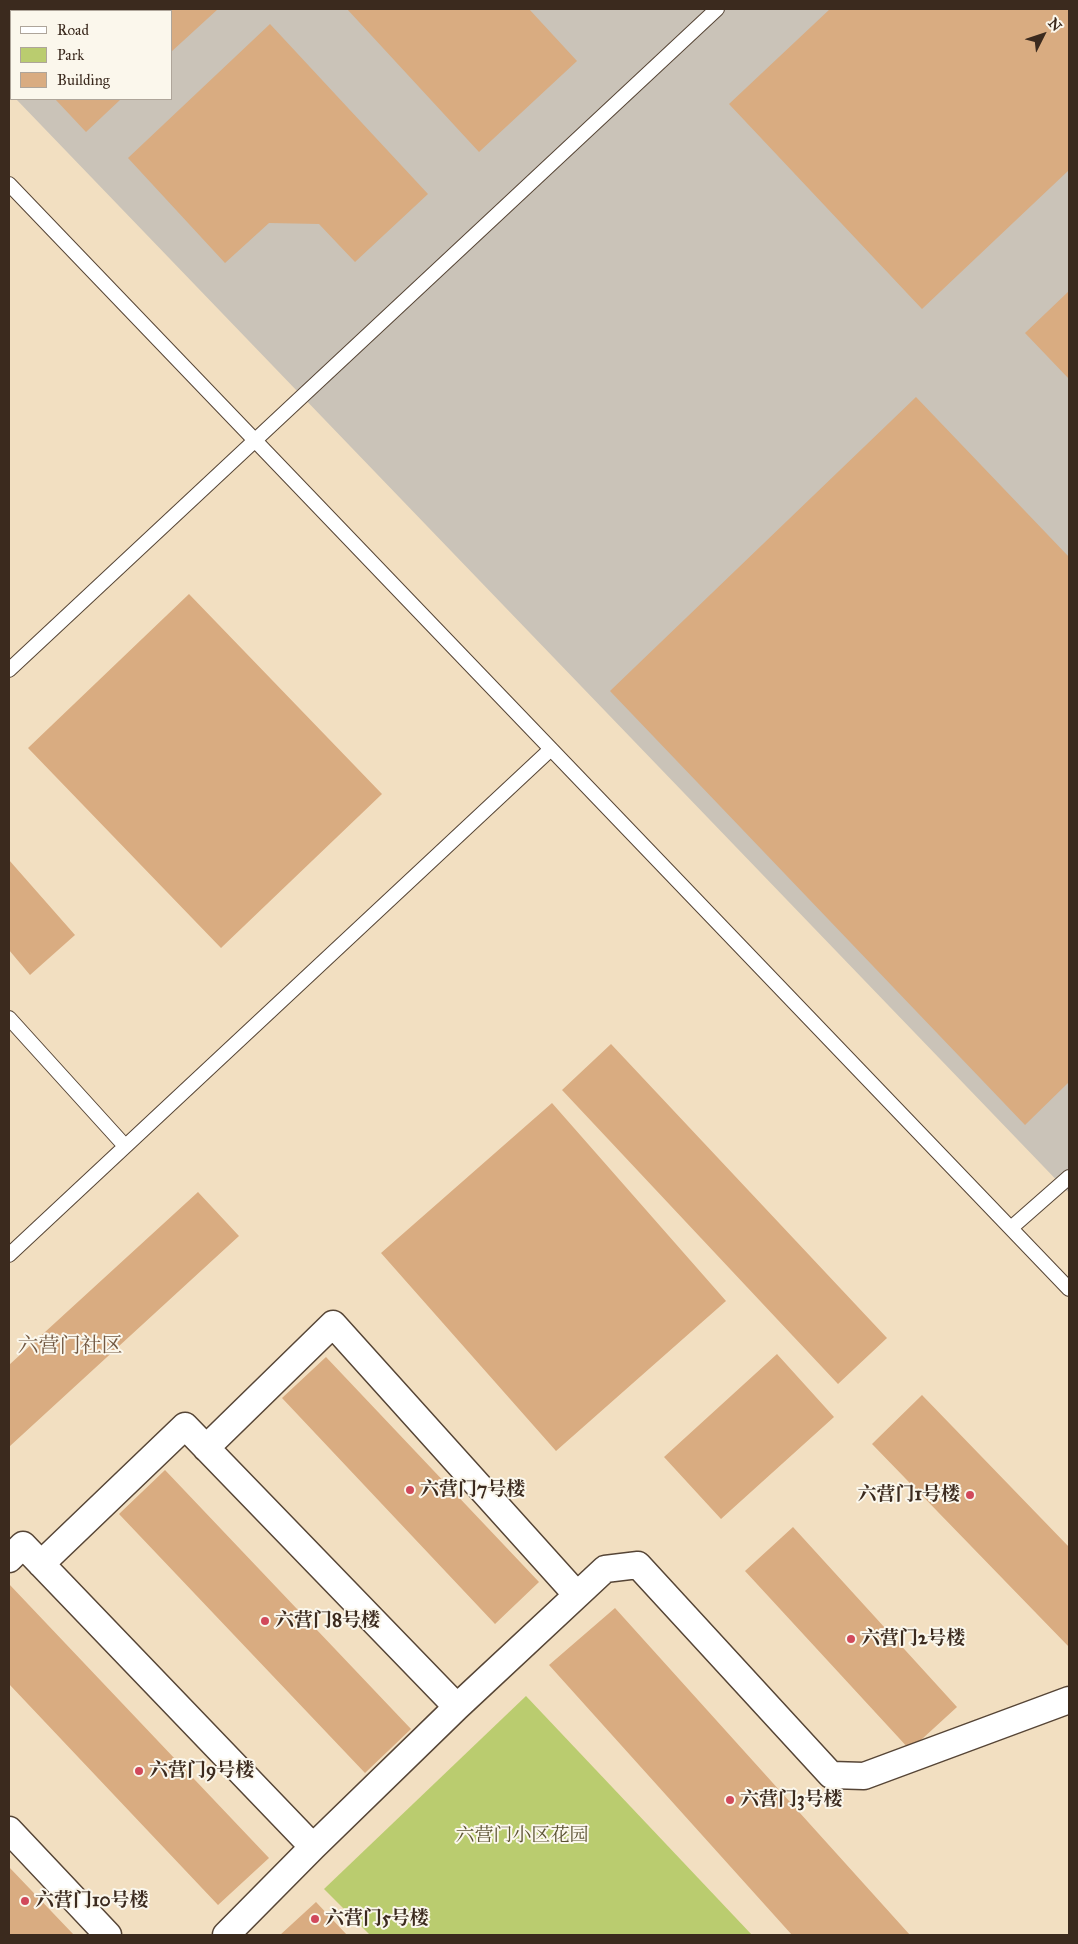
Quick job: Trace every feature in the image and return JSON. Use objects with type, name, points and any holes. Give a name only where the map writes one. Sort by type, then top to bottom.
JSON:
[{"type":"street","points":[[206,1448],[334,1324],[577,1595]]},
{"type":"street","points":[[41,1564],[185,1426],[457,1707]]},
{"type":"street","points":[[9,1559],[22,1545],[313,1846]]},
{"type":"street","points":[[226,1935],[313,1846],[457,1707],[605,1569],[638,1565],[831,1775],[864,1776],[1069,1700]]},
{"type":"street","points":[[9,1830],[108,1935]]},
{"type":"lane","points":[[9,670],[717,9]]},
{"type":"lane","points":[[9,184],[1069,1289]]},
{"type":"lane","points":[[9,1255],[550,749]]},
{"type":"lane","points":[[9,1018],[125,1146]]},
{"type":"lane","points":[[1011,1228],[1069,1177]]},
{"type":"shaded area","points":[[9,9],[1069,9],[1069,1193],[17,100],[172,100],[172,10],[10,10],[9,91]]},
{"type":"green space","name":"六营门小区花园","points":[[526,1696],[752,1935],[370,1935],[324,1889]]},
{"type":"building","points":[[9,9],[218,9],[172,51],[172,10],[10,10],[9,49]]},
{"type":"building","points":[[347,9],[529,9],[577,61],[479,152]]},
{"type":"building","points":[[830,9],[1069,9],[1069,170],[922,309],[729,104]]},
{"type":"building","points":[[270,24],[428,194],[355,262],[319,224],[269,223],[225,263],[128,158]]},
{"type":"building","points":[[56,100],[120,100],[86,132]]},
{"type":"building","points":[[1069,291],[1069,379],[1025,333]]},
{"type":"building","points":[[916,397],[1069,557],[1069,1082],[1025,1125],[610,691]]},
{"type":"building","points":[[189,594],[382,794],[221,948],[28,748]]},
{"type":"building","points":[[9,860],[75,935],[30,975],[9,950]]},
{"type":"building","points":[[611,1044],[887,1338],[838,1384],[562,1090]]},
{"type":"building","points":[[552,1103],[726,1301],[556,1451],[381,1253]]},
{"type":"building","points":[[198,1192],[239,1236],[10,1446],[9,1365]]},
{"type":"building","points":[[777,1354],[834,1417],[721,1519],[664,1457]]},
{"type":"building","name":"六营门7号楼","points":[[326,1357],[539,1582],[495,1624],[282,1398]]},
{"type":"building","name":"六营门1号楼","points":[[922,1395],[1069,1547],[1069,1647],[872,1444]]},
{"type":"building","name":"六营门8号楼","points":[[165,1470],[411,1729],[365,1773],[119,1514]]},
{"type":"building","name":"六营门2号楼","points":[[793,1527],[957,1707],[910,1750],[745,1571]]},
{"type":"building","name":"六营门9号楼","points":[[9,1584],[269,1858],[218,1905],[9,1684]]},
{"type":"building","name":"六营门3号楼","points":[[615,1608],[910,1935],[792,1935],[549,1665]]},
{"type":"building","name":"六营门10号楼","points":[[9,1867],[74,1935],[9,1935]]},
{"type":"building","name":"六营门5号楼","points":[[316,1902],[347,1935],[280,1935]]},
{"type":"place","name":"六营门7号楼","points":[[410,1490]]},
{"type":"place","name":"六营门1号楼","points":[[970,1495]]},
{"type":"place","name":"六营门8号楼","points":[[265,1621]]},
{"type":"place","name":"六营门2号楼","points":[[851,1639]]},
{"type":"place","name":"六营门9号楼","points":[[139,1771]]},
{"type":"place","name":"六营门3号楼","points":[[730,1800]]},
{"type":"place","name":"六营门10号楼","points":[[25,1901]]},
{"type":"place","name":"六营门5号楼","points":[[315,1919]]},
{"type":"district","name":"六营门社区","points":[[70,1347]]}]
